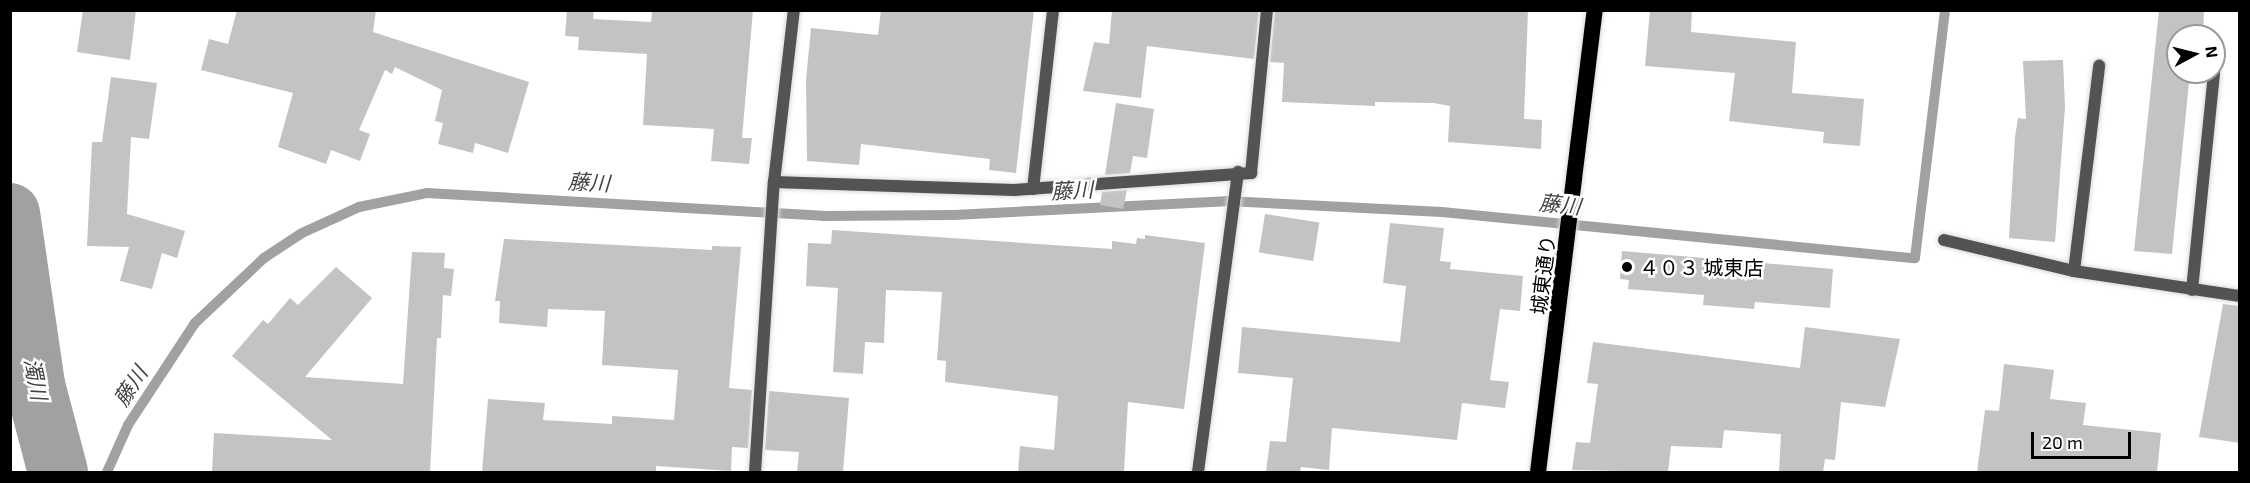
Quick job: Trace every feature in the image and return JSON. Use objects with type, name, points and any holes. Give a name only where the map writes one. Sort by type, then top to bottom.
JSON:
[{"type":"highway","name":"城東通り","points":[[1538,472],[1569,240],[1594,10]]},
{"type":"street","points":[[755,472],[774,187],[794,10]]},
{"type":"street","points":[[1033,189],[1053,10]]},
{"type":"street","points":[[774,187],[1033,189],[1251,173],[1267,10]]},
{"type":"street","points":[[2074,271],[2099,66]]},
{"type":"street","points":[[2192,290],[2213,84]]},
{"type":"street","points":[[1198,472],[1238,175]]},
{"type":"street","points":[[1944,240],[2074,271],[2240,296]]},
{"type":"building","points":[[83,10],[136,10],[130,60],[77,52]]},
{"type":"building","points":[[237,10],[376,10],[373,32],[529,82],[508,153],[475,143],[473,153],[438,144],[443,123],[435,121],[442,90],[395,67],[392,74],[385,70],[359,130],[370,134],[360,161],[331,150],[326,164],[278,147],[293,93],[201,70],[209,39],[228,44]]},
{"type":"building","points":[[567,10],[594,10],[593,19],[651,22],[652,10],[753,10],[742,138],[752,138],[749,164],[711,161],[714,129],[643,125],[647,54],[578,50],[579,37],[565,36]]},
{"type":"building","points":[[881,10],[1034,10],[1016,173],[989,170],[990,159],[861,144],[859,165],[807,161],[806,80],[811,28],[878,35]]},
{"type":"building","points":[[1112,10],[1259,10],[1254,59],[1147,46],[1141,98],[1083,91],[1094,42],[1109,44]]},
{"type":"building","points":[[1275,10],[1528,10],[1524,119],[1542,120],[1541,149],[1448,142],[1450,106],[1434,103],[1375,102],[1375,106],[1282,102],[1284,63],[1270,62]]},
{"type":"building","points":[[1650,10],[1692,10],[1691,32],[1796,42],[1792,93],[1864,99],[1860,146],[1823,143],[1824,132],[1729,121],[1735,73],[1645,66]]},
{"type":"building","points":[[2159,10],[2204,10],[2203,24],[2166,24],[2166,84],[2189,84],[2172,254],[2134,251]]},
{"type":"building","points":[[2063,60],[2065,107],[2055,242],[2009,238],[2015,137],[2018,118],[2026,119],[2023,61]]},
{"type":"building","points":[[111,77],[157,83],[149,139],[131,137],[127,214],[185,231],[177,258],[162,253],[152,289],[120,281],[129,247],[87,246],[92,142],[102,142]]},
{"type":"building","points":[[1116,103],[1154,109],[1147,158],[1133,156],[1130,173],[1105,175]]},
{"type":"building","points":[[1127,190],[1123,209],[1100,205],[1102,192]]},
{"type":"building","points":[[1265,214],[1319,223],[1313,261],[1259,253]]},
{"type":"building","points":[[1390,223],[1444,228],[1440,261],[1451,262],[1450,269],[1523,276],[1520,311],[1500,309],[1490,380],[1509,382],[1505,408],[1462,403],[1457,440],[1332,428],[1329,470],[1301,467],[1300,472],[1266,472],[1270,441],[1286,442],[1293,378],[1238,373],[1242,327],[1400,342],[1406,286],[1383,283]]},
{"type":"building","points":[[832,230],[1112,249],[1112,241],[1136,244],[1137,238],[1145,239],[1145,235],[1205,243],[1184,409],[1128,402],[1124,472],[1018,472],[1020,446],[1054,450],[1058,396],[945,382],[946,361],[937,360],[942,292],[886,290],[884,343],[865,342],[863,374],[833,372],[838,288],[806,286],[808,243],[831,244]]},
{"type":"building","points":[[504,239],[712,250],[712,246],[741,247],[729,388],[752,390],[748,448],[732,447],[731,471],[656,466],[656,472],[482,472],[488,399],[545,403],[543,420],[612,424],[612,416],[674,420],[678,370],[602,365],[605,311],[548,309],[547,327],[499,323],[500,301],[495,301]]},
{"type":"building","points":[[1622,251],[1833,269],[1830,308],[1755,302],[1754,309],[1703,305],[1704,295],[1628,289],[1629,280],[1620,279]]},
{"type":"building","points":[[412,252],[445,253],[444,268],[454,269],[451,296],[443,295],[441,338],[437,338],[430,472],[212,472],[214,433],[332,440],[232,356],[263,320],[268,324],[290,298],[298,305],[336,267],[372,298],[305,377],[403,384]]},
{"type":"building","points":[[2223,304],[2240,306],[2240,443],[2199,437]]},
{"type":"building","points":[[1805,327],[1900,339],[1885,407],[1841,402],[1835,460],[1825,459],[1823,472],[1779,472],[1781,434],[1724,430],[1722,448],[1671,446],[1668,472],[1572,470],[1576,442],[1590,443],[1598,384],[1587,383],[1593,342],[1800,368]]},
{"type":"building","points":[[2004,364],[2054,370],[2050,399],[2086,403],[2083,425],[2161,433],[2157,472],[1977,472],[1985,410],[1999,411]]},
{"type":"building","points":[[769,391],[849,398],[843,472],[797,472],[799,452],[765,450]]},
{"type":"waterway","name":"藤川","points":[[107,472],[128,425],[195,323],[264,258],[302,233],[359,207],[427,193],[822,216],[954,215],[1226,201],[1442,212],[1915,258],[1945,10]]},
{"type":"waterway","name":"濁川","points":[[10,213],[35,385],[58,472]]},
{"type":"place","name":"４０３ 城東店","points":[[1627,267]]}]
